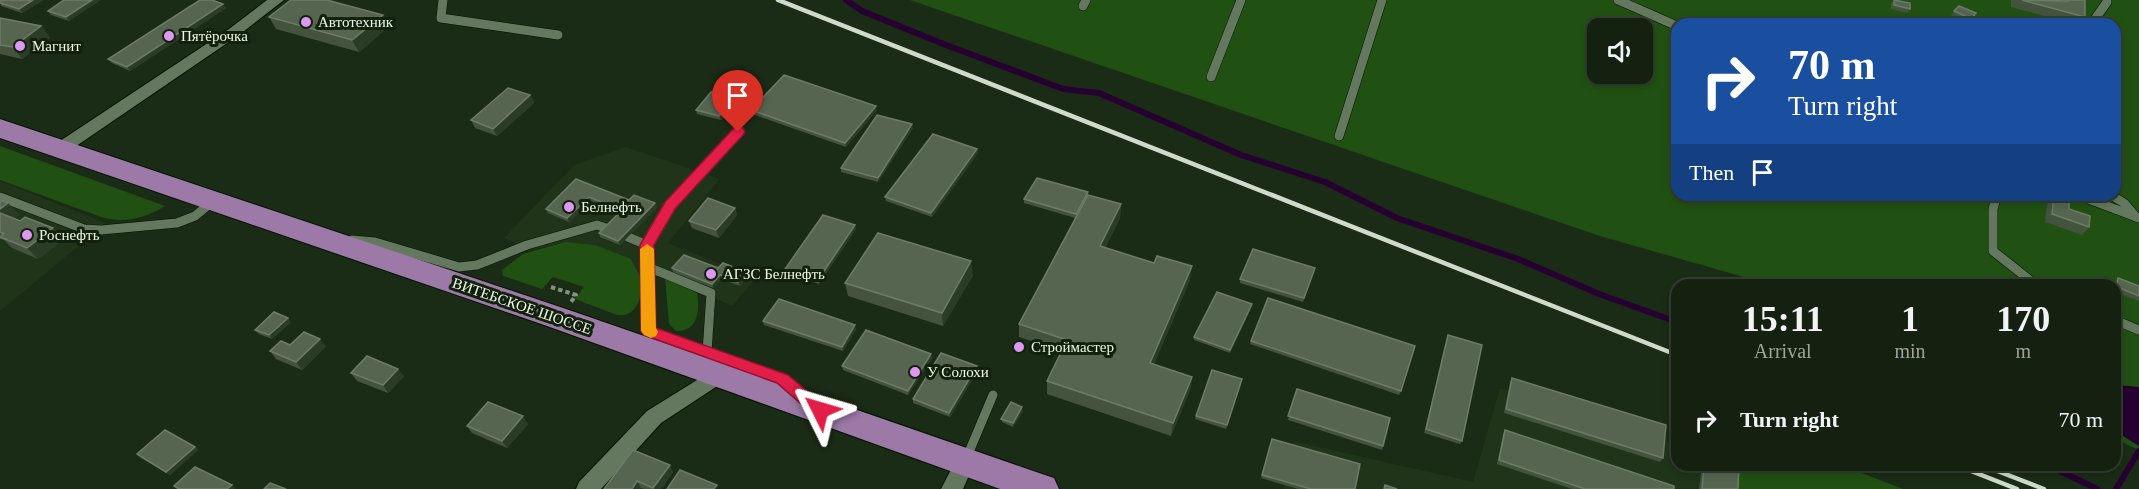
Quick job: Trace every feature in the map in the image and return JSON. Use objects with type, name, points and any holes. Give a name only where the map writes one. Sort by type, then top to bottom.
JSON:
[{"type":"main road","name":"ВИТЕБСКОЕ ШОССЕ","points":[[0,128],[322,237],[712,363],[959,475],[1042,489]]},
{"type":"street","points":[[60,149],[234,32],[277,0]]},
{"type":"street","points":[[587,489],[654,417],[712,363]]},
{"type":"lane","points":[[443,0],[441,18],[558,35]]},
{"type":"lane","points":[[1211,77],[1241,0]]},
{"type":"lane","points":[[1339,136],[1382,0]]},
{"type":"lane","points":[[1618,0],[1671,23]]},
{"type":"lane","points":[[2096,18],[2107,2]]},
{"type":"lane","points":[[648,267],[711,293],[712,363],[649,331],[647,245],[670,205],[738,132]]},
{"type":"lane","points":[[0,197],[84,229],[101,230],[177,223],[195,216],[213,201]]},
{"type":"lane","points":[[1996,201],[1993,209],[1993,252],[2028,279]]},
{"type":"lane","points":[[2093,201],[2137,218]]},
{"type":"lane","points":[[2121,201],[2137,218]]},
{"type":"lane","points":[[322,237],[375,243],[459,267],[477,265],[527,244],[597,225],[609,229]]},
{"type":"lane","points":[[628,237],[647,245]]},
{"type":"lane","points":[[2121,323],[2139,330]]},
{"type":"lane","points":[[959,475],[993,394]]},
{"type":"shaded area","points":[[626,147],[720,179],[668,243],[756,278],[732,306],[661,275],[641,279],[631,259],[565,242],[533,250],[504,238],[574,165]]},
{"type":"shaded area","points":[[0,181],[106,223],[0,311]]},
{"type":"shaded area","points":[[2121,385],[2139,387],[2139,446],[2121,435]]},
{"type":"shaded area","points":[[1500,388],[1671,443],[1671,471],[1727,471],[1726,489],[1283,489],[1293,441],[1473,482]]},
{"type":"green space","points":[[910,0],[2139,0],[2139,450],[2121,442],[2121,279],[1751,279],[1600,236]]},
{"type":"green space","points":[[0,146],[165,206],[134,219],[118,220],[101,217],[0,180]]},
{"type":"green space","points":[[565,242],[595,245],[631,259],[641,281],[641,293],[633,310],[624,315],[617,315],[575,299],[584,287],[553,277],[542,289],[503,276],[502,270],[523,254]]},
{"type":"green space","points":[[665,277],[697,293],[696,319],[689,328],[676,331],[669,324]]},
{"type":"green space","points":[[1735,471],[1855,471],[1903,489],[1738,489]]},
{"type":"building","points":[[0,0],[33,0],[19,9],[0,3]]},
{"type":"building","points":[[64,0],[92,0],[66,17],[48,11]]},
{"type":"building","name":"Пятёрочка","points":[[200,0],[212,0],[223,4],[127,67],[108,59]]},
{"type":"building","points":[[291,0],[327,0],[383,15],[352,40],[269,17]]},
{"type":"building","points":[[1894,0],[1910,3],[1910,9],[1894,5]]},
{"type":"building","points":[[2022,0],[2085,0],[2085,17]]},
{"type":"building","points":[[1959,6],[1976,13],[1969,18],[1954,11]]},
{"type":"building","points":[[0,18],[41,26],[13,47],[0,45]]},
{"type":"building","points":[[784,75],[876,106],[845,143],[751,110]]},
{"type":"building","points":[[508,88],[530,95],[493,129],[471,120]]},
{"type":"building","points":[[711,92],[734,97],[719,116],[696,110]]},
{"type":"building","points":[[877,115],[912,124],[878,178],[841,168]]},
{"type":"building","points":[[933,134],[977,149],[931,213],[885,197]]},
{"type":"building","points":[[1037,178],[1088,192],[1076,214],[1024,199]]},
{"type":"building","points":[[576,179],[629,200],[634,195],[655,203],[618,241],[599,233],[622,210],[589,197],[567,218],[546,209]]},
{"type":"building","points":[[1088,195],[1121,204],[1100,246],[1154,263],[1157,256],[1192,266],[1150,363],[1192,377],[1173,423],[1047,381],[1067,340],[1019,324]]},
{"type":"building","points":[[708,198],[735,208],[716,230],[689,221]]},
{"type":"building","points":[[0,200],[8,203],[0,209]]},
{"type":"building","points":[[2053,201],[2069,201],[2069,209],[2090,216],[2089,227],[2052,214]]},
{"type":"building","points":[[0,213],[20,221],[25,217],[53,228],[27,248],[0,237],[4,234],[0,232]]},
{"type":"building","points":[[823,215],[855,225],[818,280],[785,269]]},
{"type":"building","points":[[878,233],[971,261],[942,313],[845,283]]},
{"type":"building","points":[[1253,249],[1315,268],[1304,298],[1240,279]]},
{"type":"building","name":"АГЗС Белнефть","points":[[684,255],[718,268],[723,263],[746,272],[738,282],[720,275],[712,284],[672,268]]},
{"type":"building","points":[[2121,279],[2139,286],[2139,296],[2121,289]]},
{"type":"building","points":[[1217,292],[1252,304],[1230,350],[1194,337]]},
{"type":"building","points":[[1268,298],[1415,346],[1401,391],[1251,341]]},
{"type":"building","points":[[779,299],[855,325],[842,347],[763,321]]},
{"type":"building","points":[[274,312],[288,318],[269,335],[255,330]]},
{"type":"building","points":[[866,330],[931,354],[908,391],[842,366]]},
{"type":"building","points":[[304,332],[320,339],[296,362],[270,351],[281,341],[290,345]]},
{"type":"building","points":[[1448,335],[1482,345],[1462,441],[1426,429]]},
{"type":"building","points":[[941,353],[977,366],[949,413],[913,399]]},
{"type":"building","points":[[367,356],[398,369],[383,385],[351,373]]},
{"type":"building","points":[[1212,370],[1242,379],[1227,425],[1196,416]]},
{"type":"building","points":[[1512,378],[1666,425],[1663,458],[1506,409]]},
{"type":"building","points":[[1297,389],[1390,418],[1383,446],[1288,416]]},
{"type":"building","points":[[488,402],[523,416],[502,441],[467,426]]},
{"type":"building","points":[[1011,402],[1022,407],[1013,423],[1001,419]]},
{"type":"building","points":[[165,430],[195,447],[166,472],[137,454]]},
{"type":"building","points":[[1505,430],[1674,486],[1674,489],[1585,489],[1499,460]]},
{"type":"building","points":[[1272,439],[1360,464],[1355,489],[1311,489],[1262,475]]},
{"type":"building","points":[[633,450],[670,465],[653,488],[637,481],[632,489],[604,489]]},
{"type":"building","points":[[195,467],[232,485],[227,489],[179,489],[174,486]]},
{"type":"building","points":[[680,470],[717,485],[714,489],[667,489]]},
{"type":"building","points":[[1704,471],[1739,471],[1738,489],[1702,489]]},
{"type":"building","points":[[270,483],[286,489],[264,489]]},
{"type":"building","points":[[1385,485],[1397,489],[1384,489]]},
{"type":"waterway","points":[[846,0],[862,11],[946,45],[1063,89],[1099,93],[1241,155],[1325,182],[1397,218],[1518,259],[1599,294],[1671,320]]},
{"type":"waterway","points":[[2116,489],[2139,451]]},
{"type":"waterway","points":[[2060,471],[2097,489]]},
{"type":"railway","points":[[778,0],[1671,353]]},
{"type":"railway","points":[[1971,471],[2017,489]]},
{"type":"railway","points":[[1998,471],[2044,489]]},
{"type":"slow traffic","points":[[647,249],[649,331],[651,332]]},
{"type":"place","name":"Автотехник","points":[[306,22]]},
{"type":"place","name":"Пятёрочка","points":[[169,36]]},
{"type":"place","name":"Магнит","points":[[20,46]]},
{"type":"place","name":"Белнефть","points":[[569,207]]},
{"type":"place","name":"Роснефть","points":[[27,235]]},
{"type":"place","name":"АГЗС Белнефть","points":[[711,274]]},
{"type":"place","name":"Строймастер","points":[[1019,347]]},
{"type":"place","name":"У Солохи","points":[[915,372]]},
{"type":"route","points":[[738,132],[670,205],[647,245],[649,331],[783,379],[820,410]]}]
